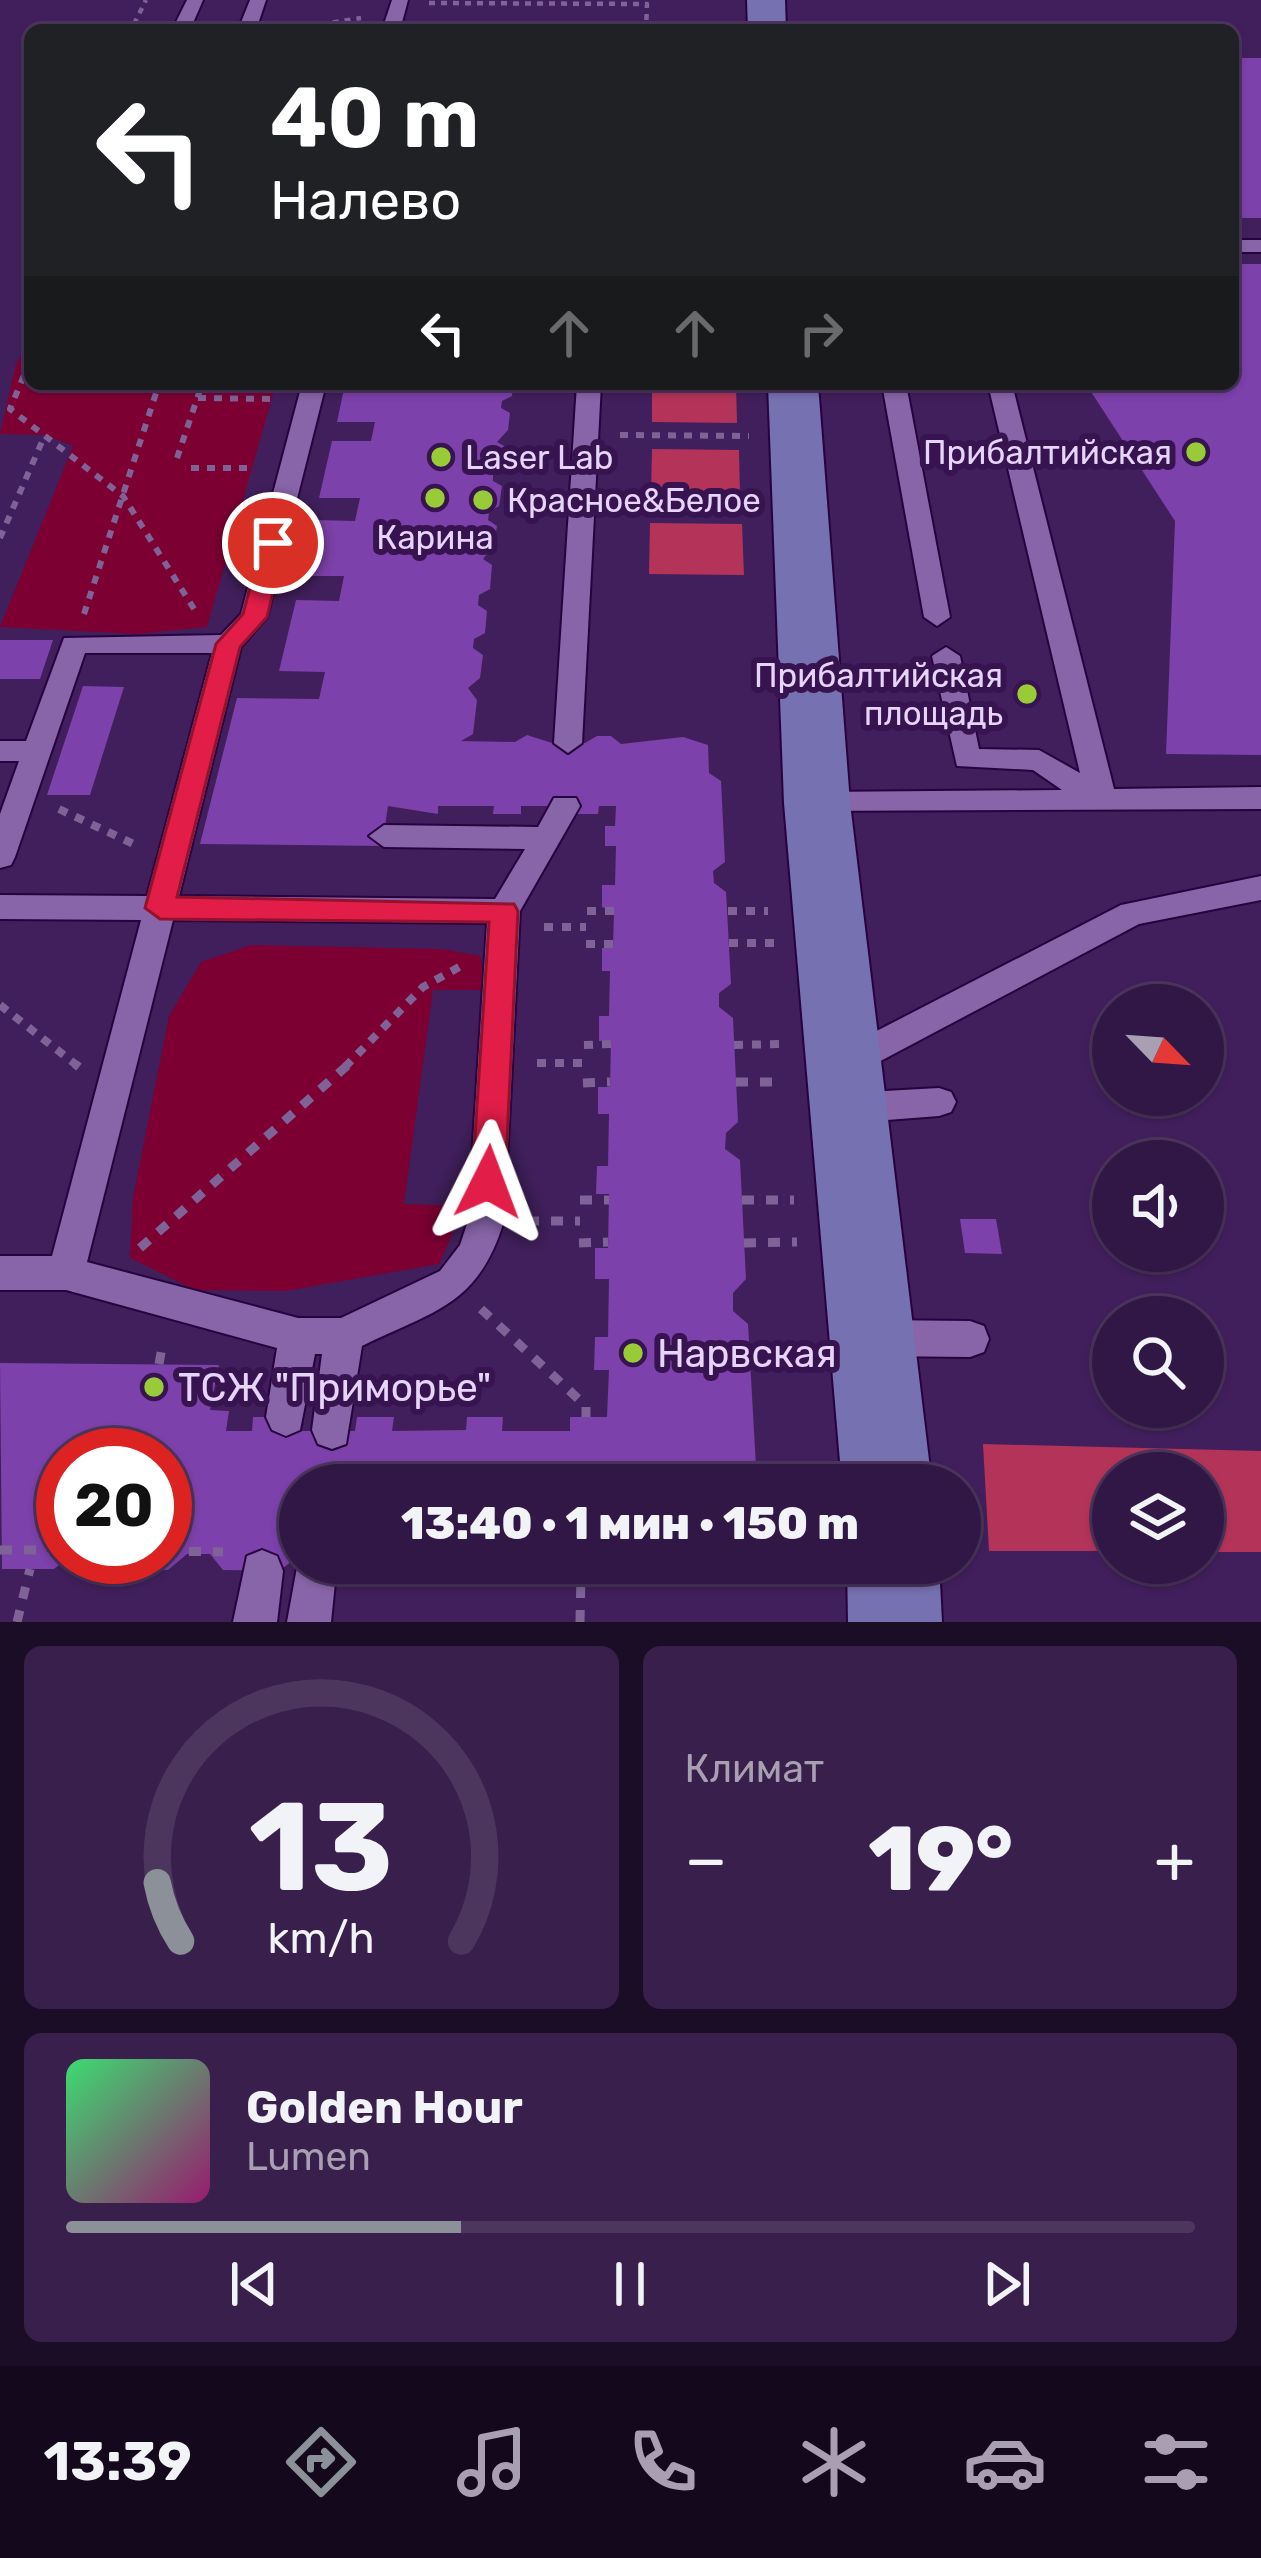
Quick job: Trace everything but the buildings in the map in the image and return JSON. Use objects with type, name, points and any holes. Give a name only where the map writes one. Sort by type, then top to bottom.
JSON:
[{"type":"street","points":[[778,410],[817,803],[818,1074],[872,1338],[885,1464]]},
{"type":"street","points":[[894,1584],[895,1622]]},
{"type":"lane","points":[[568,743],[589,390]]},
{"type":"lane","points":[[895,390],[937,617]]},
{"type":"lane","points":[[1001,390],[1102,802]]},
{"type":"lane","points":[[66,1273],[172,861],[222,644],[254,617],[312,392]]},
{"type":"lane","points":[[0,857],[74,644],[222,644]]},
{"type":"lane","points":[[946,656],[968,759],[1039,760],[1102,802]]},
{"type":"lane","points":[[0,751],[36,751]]},
{"type":"lane","points":[[817,803],[1261,798]]},
{"type":"lane","points":[[0,1273],[66,1273],[298,1336],[344,1336],[453,1283],[476,1253],[486,1221],[503,919],[565,806]]},
{"type":"lane","points":[[384,836],[547,838]]},
{"type":"lane","points":[[818,1074],[1132,913],[1261,888]]},
{"type":"lane","points":[[0,907],[503,919]]},
{"type":"lane","points":[[818,1074],[939,1102]]},
{"type":"lane","points":[[286,1417],[298,1336]]},
{"type":"lane","points":[[332,1430],[344,1336]]},
{"type":"lane","points":[[872,1338],[970,1339]]},
{"type":"lane","points":[[248,1561],[255,1622]]},
{"type":"lane","points":[[309,1622],[314,1584]]},
{"type":"path","points":[[134,23],[146,0]]},
{"type":"path","points":[[317,24],[398,4],[436,3],[647,4],[646,24]]},
{"type":"path","points":[[24,375],[10,409],[123,496],[222,644]]},
{"type":"path","points":[[74,644],[157,390]]},
{"type":"path","points":[[177,458],[200,390]]},
{"type":"path","points":[[198,398],[312,392]]},
{"type":"path","points":[[586,435],[778,410]]},
{"type":"path","points":[[0,538],[44,437]]},
{"type":"path","points":[[191,468],[292,469]]},
{"type":"path","points":[[581,508],[769,510]]},
{"type":"path","points":[[22,792],[172,861]]},
{"type":"path","points":[[587,911],[614,911]]},
{"type":"path","points":[[66,1273],[130,1258],[361,1053],[423,987],[480,956],[503,919]]},
{"type":"path","points":[[729,943],[800,943]]},
{"type":"path","points":[[586,944],[614,944]]},
{"type":"path","points":[[0,1005],[112,1094]]},
{"type":"path","points":[[584,1045],[610,1044]]},
{"type":"path","points":[[734,1045],[818,1074]]},
{"type":"path","points":[[736,1082],[818,1074]]},
{"type":"path","points":[[583,1082],[610,1082]]},
{"type":"path","points":[[580,1200],[609,1200]]},
{"type":"path","points":[[742,1200],[818,1200]]},
{"type":"path","points":[[578,1243],[608,1242]]},
{"type":"path","points":[[744,1243],[820,1242]]},
{"type":"path","points":[[453,1283],[586,1406],[586,1417]]},
{"type":"path","points":[[0,1550],[36,1550]]},
{"type":"path","points":[[192,1554],[248,1561]]},
{"type":"path","points":[[17,1622],[30,1569]]},
{"type":"path","points":[[580,1622],[581,1584]]},
{"type":"shaded area","points":[[24,350],[24,390],[274,390],[207,627],[137,634],[0,627],[73,446],[46,435],[0,434],[16,364]]},
{"type":"shaded area","points":[[652,390],[736,390],[737,423],[652,422]]},
{"type":"shaded area","points":[[652,449],[739,450],[740,496],[651,495]]},
{"type":"shaded area","points":[[650,523],[742,524],[744,575],[649,574]]},
{"type":"shaded area","points":[[251,945],[442,949],[480,956],[488,990],[433,990],[404,1204],[465,1206],[439,1264],[286,1291],[195,1290],[130,1258],[133,1198],[169,1016],[201,962]]},
{"type":"shaded area","points":[[983,1444],[1261,1451],[1261,1552],[1224,1552],[1224,1452],[1092,1452],[1092,1551],[989,1551]]},
{"type":"place","name":"Прибалтийская","points":[[1196,452]]},
{"type":"place","name":"Laser Lab","points":[[441,457]]},
{"type":"place","name":"Карина","points":[[435,498]]},
{"type":"place","name":"Красное&Белое","points":[[483,500]]},
{"type":"place","name":"Прибалтийская площадь","points":[[1027,694]]},
{"type":"place","name":"Нарвская","points":[[633,1353]]},
{"type":"place","name":"ТСЖ \"Приморье\"","points":[[154,1387]]},
{"type":"route","points":[[273,543],[254,617],[228,644],[160,908],[504,911],[488,1182]]}]
